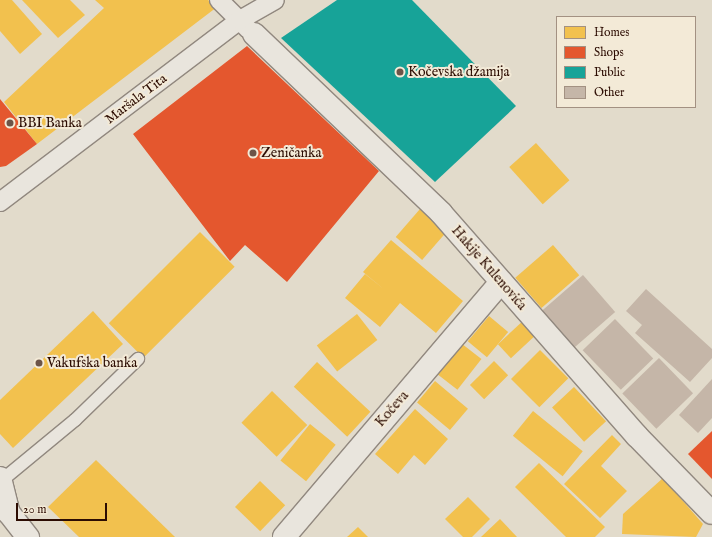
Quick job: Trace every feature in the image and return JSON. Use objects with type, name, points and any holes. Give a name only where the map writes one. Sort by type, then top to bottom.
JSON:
[{"type":"street","points":[[219,0],[247,27]]},
{"type":"street","name":"Maršala Tita","points":[[0,202],[247,27],[275,0]]},
{"type":"street","name":"Hakije Kulenovića","points":[[247,27],[441,212],[637,436],[712,514]]},
{"type":"street","name":"Kočeva","points":[[284,537],[501,282]]},
{"type":"street","points":[[1,480],[9,513],[28,537]]},
{"type":"lane","points":[[1,480],[75,420],[138,358]]},
{"type":"building: Homes","points":[[0,0],[12,0],[42,34],[20,54],[0,31]]},
{"type":"building: Homes","points":[[22,0],[70,0],[85,15],[58,38]]},
{"type":"building: Homes","points":[[95,0],[208,0],[217,7],[37,144],[4,102],[104,8]]},
{"type":"building: Homes","points":[[536,143],[569,180],[543,204],[509,167]]},
{"type":"building: Homes","points":[[420,209],[446,232],[422,260],[396,237]]},
{"type":"building: Homes","points":[[200,232],[235,267],[143,358],[109,323]]},
{"type":"building: Homes","points":[[391,240],[463,301],[436,333],[400,303],[380,327],[345,298],[365,274],[385,290],[363,272]]},
{"type":"building: Homes","points":[[553,245],[579,275],[542,308],[515,278]]},
{"type":"building: Homes","points":[[93,311],[123,344],[13,448],[0,434],[0,400]]},
{"type":"building: Homes","points":[[357,314],[377,340],[337,371],[317,345]]},
{"type":"building: Homes","points":[[489,316],[508,332],[487,357],[468,341]]},
{"type":"building: Homes","points":[[525,319],[538,333],[511,358],[498,344]]},
{"type":"building: Homes","points":[[457,340],[481,359],[457,390],[433,371]]},
{"type":"building: Homes","points":[[540,350],[568,378],[539,407],[511,379]]},
{"type":"building: Homes","points":[[494,361],[508,375],[484,399],[470,385]]},
{"type":"building: Homes","points":[[317,362],[370,412],[347,437],[294,387]]},
{"type":"building: Homes","points":[[435,381],[468,409],[450,430],[417,402]]},
{"type":"building: Homes","points":[[574,387],[606,421],[584,442],[552,407]]},
{"type":"building: Homes","points":[[272,391],[307,425],[277,457],[241,423]]},
{"type":"building: Homes","points":[[415,409],[448,439],[425,465],[414,455],[398,474],[375,454]]},
{"type":"building: Homes","points":[[533,411],[583,451],[563,476],[513,436]]},
{"type":"building: Homes","points":[[310,424],[336,445],[306,481],[280,461]]},
{"type":"building: Homes","points":[[612,435],[621,444],[601,466],[627,491],[600,518],[564,484]]},
{"type":"building: Homes","points":[[96,460],[175,537],[79,537],[48,507]]},
{"type":"building: Homes","points":[[539,463],[605,527],[595,537],[566,537],[515,487]]},
{"type":"building: Homes","points":[[663,478],[703,524],[696,537],[622,534],[623,514]]},
{"type":"building: Homes","points":[[260,481],[285,505],[260,531],[235,507]]},
{"type":"building: Homes","points":[[468,497],[490,519],[472,537],[463,537],[445,519]]},
{"type":"building: Homes","points":[[500,519],[517,537],[481,537]]},
{"type":"building: Homes","points":[[358,527],[368,537],[347,537]]},
{"type":"building: Shops","name":"Zeničanka","points":[[247,46],[379,171],[287,282],[245,245],[230,261],[133,134]]},
{"type":"building: Shops","name":"BBI Banka","points":[[0,99],[37,144],[6,166],[0,167]]},
{"type":"building: Shops","points":[[712,431],[712,479],[688,454]]},
{"type":"building: Public","name":"Kočevska džamija","points":[[337,0],[412,0],[516,106],[435,182],[281,38]]},
{"type":"building: Other","points":[[583,275],[615,312],[574,347],[542,310]]},
{"type":"building: Other","points":[[646,289],[712,349],[712,358],[690,382],[635,333],[642,325],[626,311]]},
{"type":"building: Other","points":[[615,319],[653,359],[621,390],[583,350]]},
{"type":"building: Other","points":[[659,358],[693,393],[656,429],[622,393]]},
{"type":"building: Other","points":[[712,379],[712,418],[698,433],[679,415]]},
{"type":"place","name":"Kočevska džamija","points":[[400,72]]},
{"type":"place","name":"BBI Banka","points":[[10,123]]},
{"type":"place","name":"Zeničanka","points":[[253,153]]},
{"type":"place","name":"Vakufska banka","points":[[39,363]]}]
